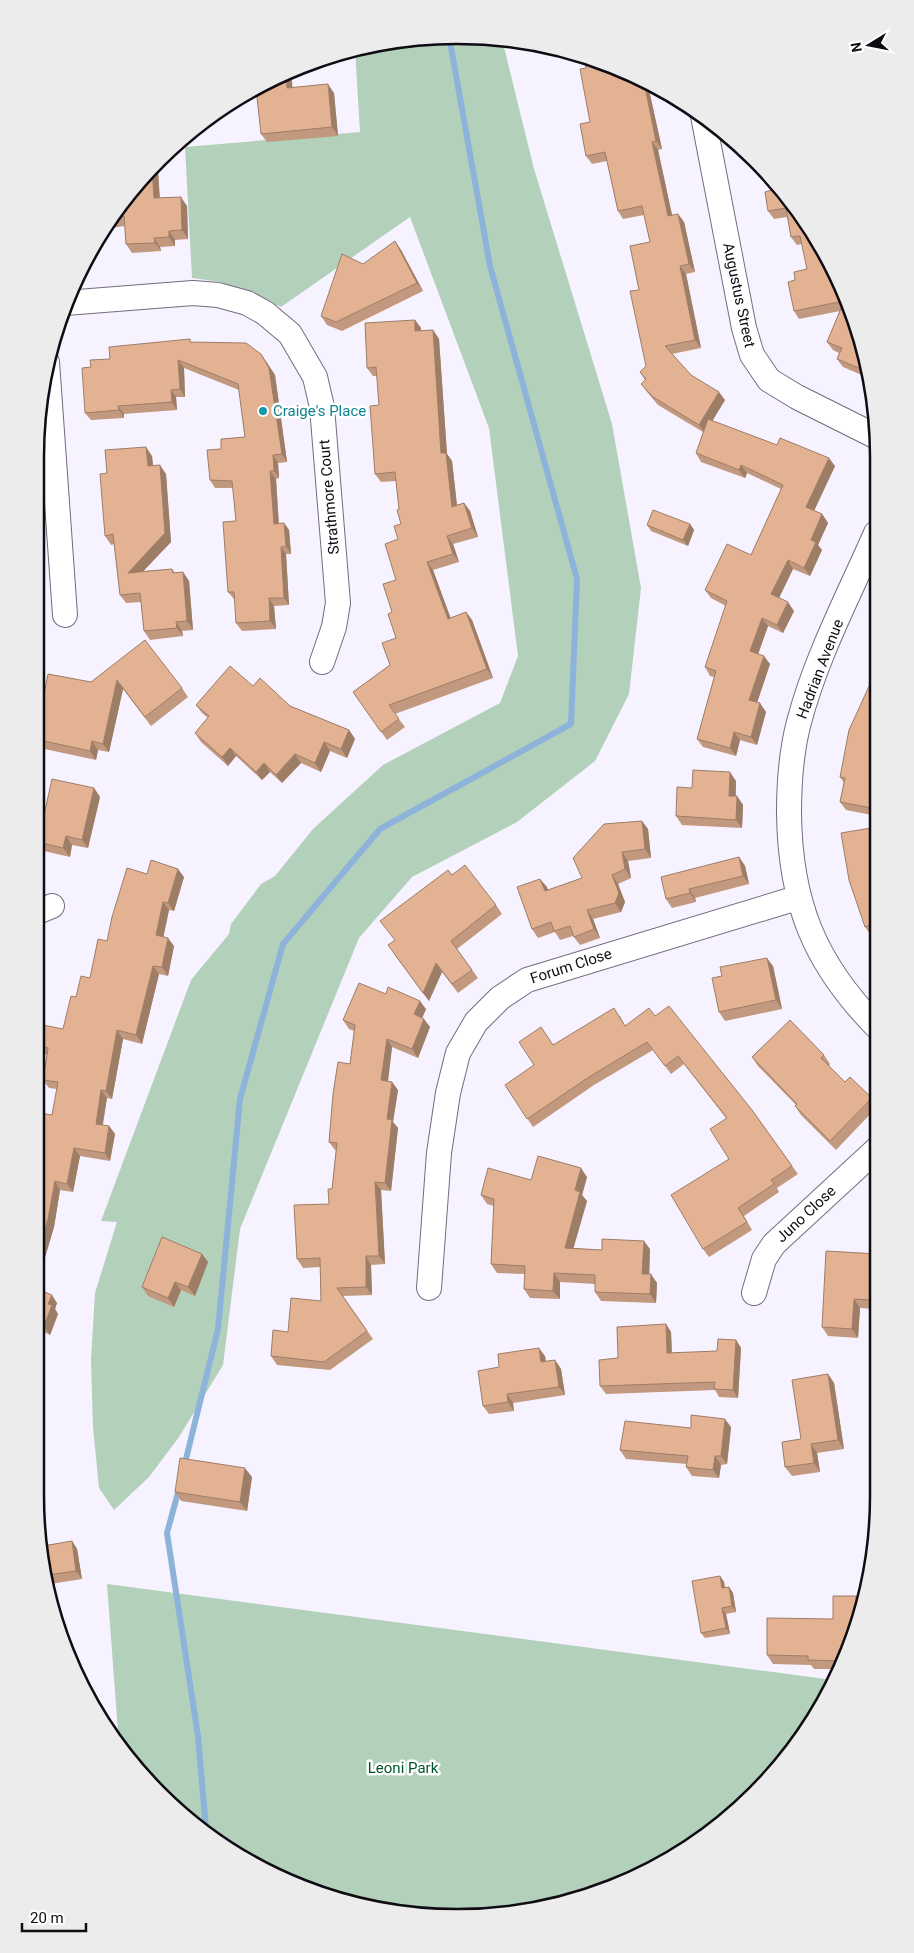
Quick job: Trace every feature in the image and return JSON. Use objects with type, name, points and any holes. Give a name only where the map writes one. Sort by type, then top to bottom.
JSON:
[{"type":"street","name":"Augustus Street","points":[[705,126],[744,328],[752,356],[769,380],[797,397],[869,433]]},
{"type":"street","name":"Strathmore Court","points":[[74,301],[193,293],[218,295],[246,303],[265,313],[290,334],[315,377],[322,407],[338,603],[334,627],[322,662]]},
{"type":"street","points":[[49,392],[64,615]]},
{"type":"street","name":"Hadrian Avenue","points":[[870,547],[812,680],[799,723],[792,761],[789,795],[792,867],[798,898],[822,957],[858,1008],[870,1019]]},
{"type":"street","name":"Forum Close","points":[[429,1288],[439,1154],[448,1093],[458,1053],[476,1022],[500,998],[527,980],[798,898]]},
{"type":"street","name":"Juno Close","points":[[754,1293],[764,1259],[774,1244],[870,1155]]},
{"type":"green space","points":[[457,44],[504,46],[534,169],[612,424],[641,588],[629,694],[595,761],[517,822],[412,877],[359,938],[240,1229],[223,1365],[179,1437],[149,1477],[114,1510],[99,1488],[93,1427],[91,1360],[95,1293],[117,1222],[101,1221],[191,980],[229,934],[231,924],[261,884],[275,876],[313,829],[383,765],[500,703],[518,656],[489,428],[410,217],[281,307],[221,282],[192,278],[185,147],[360,132],[355,57],[403,47],[430,45]]},
{"type":"green space","name":"Leoni Park","points":[[107,1584],[828,1679],[801,1726],[768,1768],[729,1807],[687,1840],[640,1867],[615,1878],[564,1895],[511,1906],[457,1909],[403,1906],[350,1895],[299,1878],[274,1867],[227,1840],[185,1807],[146,1768],[118,1733]]},
{"type":"building","points":[[585,65],[645,89],[656,141],[652,142],[668,216],[678,214],[689,264],[680,266],[695,340],[665,346],[691,375],[719,392],[699,425],[653,397],[641,384],[646,379],[640,372],[646,366],[630,291],[639,290],[630,246],[650,242],[642,206],[618,211],[605,152],[586,156],[580,124],[590,122],[580,69],[586,68]]},
{"type":"building","points":[[287,80],[287,88],[328,84],[332,127],[261,134],[257,95]]},
{"type":"building","points":[[153,178],[154,198],[181,197],[182,230],[169,231],[169,237],[154,238],[155,243],[126,244],[124,216],[121,216]]},
{"type":"building","points":[[772,190],[801,227],[815,250],[840,302],[794,311],[788,282],[795,280],[794,272],[807,269],[800,236],[791,237],[786,208],[768,211],[765,192]]},
{"type":"building","points":[[395,241],[417,283],[336,322],[321,316],[342,254],[363,264]]},
{"type":"building","points":[[842,307],[860,369],[837,359],[842,348],[827,342]]},
{"type":"building","points":[[415,320],[415,331],[433,330],[441,453],[446,453],[452,507],[464,503],[472,528],[447,536],[453,554],[427,562],[448,619],[466,612],[487,669],[389,705],[399,719],[381,732],[353,692],[390,665],[382,643],[396,638],[388,614],[392,612],[383,584],[396,580],[385,544],[398,539],[394,526],[401,524],[397,510],[399,509],[395,472],[375,474],[370,406],[379,405],[376,367],[367,368],[365,323]]},
{"type":"building","points":[[190,339],[190,342],[246,343],[261,354],[269,368],[282,454],[273,455],[274,471],[270,471],[274,524],[284,523],[286,546],[281,547],[284,598],[269,598],[270,621],[236,623],[234,592],[228,592],[223,522],[236,521],[232,481],[210,480],[207,450],[221,449],[221,439],[245,437],[238,384],[178,360],[180,389],[171,390],[172,402],[118,406],[119,410],[85,413],[82,368],[91,367],[90,360],[110,359],[109,347]]},
{"type":"building","points":[[708,419],[777,445],[780,438],[829,458],[806,507],[822,514],[811,540],[816,542],[804,568],[788,560],[771,594],[788,602],[777,625],[762,618],[750,651],[764,656],[749,700],[760,703],[751,737],[734,732],[730,748],[697,739],[716,671],[705,667],[727,601],[705,590],[727,544],[751,555],[783,485],[741,465],[739,470],[696,453]]},
{"type":"building","points":[[146,447],[148,466],[160,465],[165,533],[128,573],[172,569],[173,573],[183,572],[187,621],[176,622],[177,628],[144,631],[140,593],[120,595],[113,534],[105,536],[100,474],[107,473],[105,450]]},
{"type":"building","points":[[653,510],[690,524],[683,540],[647,525]]},
{"type":"building","points":[[145,640],[182,688],[145,717],[117,680],[103,744],[92,741],[90,751],[44,741],[44,694],[48,674],[91,682]]},
{"type":"building","points":[[230,666],[253,686],[260,678],[290,706],[349,730],[341,749],[324,742],[315,763],[295,754],[276,775],[264,763],[256,772],[230,748],[222,757],[195,733],[209,716],[196,705]]},
{"type":"building","points":[[870,684],[870,808],[840,802],[845,778],[840,777],[849,730]]},
{"type":"building","points":[[693,770],[730,772],[729,796],[737,796],[736,820],[676,816],[677,787],[692,788]]},
{"type":"building","points":[[52,779],[94,788],[82,840],[66,836],[63,848],[44,843],[44,815]]},
{"type":"building","points":[[642,821],[645,849],[622,852],[625,869],[612,875],[619,893],[615,903],[587,910],[594,929],[574,937],[570,926],[554,931],[551,922],[532,929],[517,887],[540,879],[545,891],[582,878],[573,858],[604,824]]},
{"type":"building","points":[[870,828],[870,925],[865,927],[849,880],[841,833]]},
{"type":"building","points":[[739,857],[743,876],[689,889],[690,893],[666,899],[661,877]]},
{"type":"building","points":[[151,860],[178,869],[168,903],[163,902],[156,935],[168,938],[162,967],[153,966],[136,1035],[117,1030],[106,1091],[101,1090],[96,1124],[109,1126],[105,1153],[74,1148],[67,1184],[55,1181],[44,1233],[44,1114],[52,1115],[58,1082],[44,1080],[48,1048],[44,1047],[44,1025],[63,1029],[71,996],[76,997],[81,976],[90,978],[98,939],[107,941],[112,917],[127,868],[147,874]]},
{"type":"building","points":[[465,865],[496,905],[451,941],[472,970],[452,984],[436,963],[423,993],[388,945],[395,940],[380,921],[448,870],[452,875]]},
{"type":"building","points":[[767,958],[776,1000],[719,1012],[712,978],[722,976],[720,967]]},
{"type":"building","points":[[359,983],[386,994],[388,987],[420,1001],[414,1014],[424,1019],[412,1049],[387,1039],[381,1080],[392,1082],[387,1119],[392,1120],[385,1183],[375,1182],[379,1256],[366,1256],[366,1287],[337,1288],[367,1331],[324,1362],[271,1356],[273,1330],[288,1332],[291,1298],[321,1301],[320,1258],[297,1259],[294,1205],[329,1204],[328,1189],[332,1189],[337,1143],[329,1142],[333,1094],[338,1062],[350,1064],[355,1025],[343,1020]]},
{"type":"building","points":[[669,1006],[752,1110],[792,1166],[771,1180],[774,1184],[738,1208],[747,1222],[703,1249],[671,1195],[729,1159],[710,1129],[727,1118],[678,1056],[665,1066],[647,1042],[589,1077],[527,1119],[505,1085],[534,1065],[519,1042],[541,1027],[553,1045],[614,1008],[625,1026],[649,1008],[655,1016]]},
{"type":"building","points":[[790,1020],[824,1055],[821,1058],[845,1082],[850,1077],[870,1096],[870,1100],[830,1141],[795,1106],[797,1104],[752,1057]]},
{"type":"building","points":[[538,1156],[581,1168],[575,1190],[580,1192],[565,1248],[602,1250],[602,1239],[644,1241],[642,1274],[651,1274],[650,1294],[595,1292],[595,1275],[554,1273],[553,1291],[524,1289],[525,1266],[491,1264],[494,1199],[481,1195],[488,1168],[531,1180]]},
{"type":"building","points":[[162,1237],[202,1254],[188,1287],[175,1282],[168,1298],[142,1287]]},
{"type":"building","points":[[826,1251],[870,1254],[870,1300],[854,1299],[852,1329],[822,1327]]},
{"type":"building","points":[[44,1292],[52,1295],[48,1304],[52,1305],[44,1326]]},
{"type":"building","points":[[666,1324],[667,1353],[717,1351],[718,1339],[736,1340],[733,1390],[714,1389],[715,1382],[600,1386],[599,1360],[618,1358],[617,1327]]},
{"type":"building","points":[[539,1348],[541,1362],[555,1360],[559,1387],[507,1394],[508,1402],[483,1406],[478,1371],[499,1367],[498,1354]]},
{"type":"building","points":[[828,1374],[838,1440],[811,1444],[814,1463],[785,1467],[782,1442],[801,1439],[792,1380]]},
{"type":"building","points":[[691,1415],[725,1419],[721,1456],[715,1456],[713,1470],[686,1467],[688,1456],[620,1450],[625,1421],[691,1428]]},
{"type":"building","points":[[180,1458],[245,1468],[240,1502],[175,1492]]},
{"type":"building","points":[[72,1541],[76,1571],[52,1574],[47,1545]]},
{"type":"building","points":[[720,1576],[722,1588],[729,1587],[732,1606],[722,1608],[726,1628],[701,1633],[692,1581]]},
{"type":"building","points":[[833,1596],[856,1596],[856,1603],[848,1629],[836,1661],[808,1660],[808,1656],[767,1655],[767,1618],[833,1619]]},
{"type":"waterway","points":[[184,1467],[218,1329],[240,1099],[283,944],[380,829],[571,724],[577,579],[490,266],[450,44]]},
{"type":"waterway","points":[[179,1489],[167,1533],[198,1736],[206,1824]]},
{"type":"place","name":"Craige's Place","points":[[263,411]]}]
